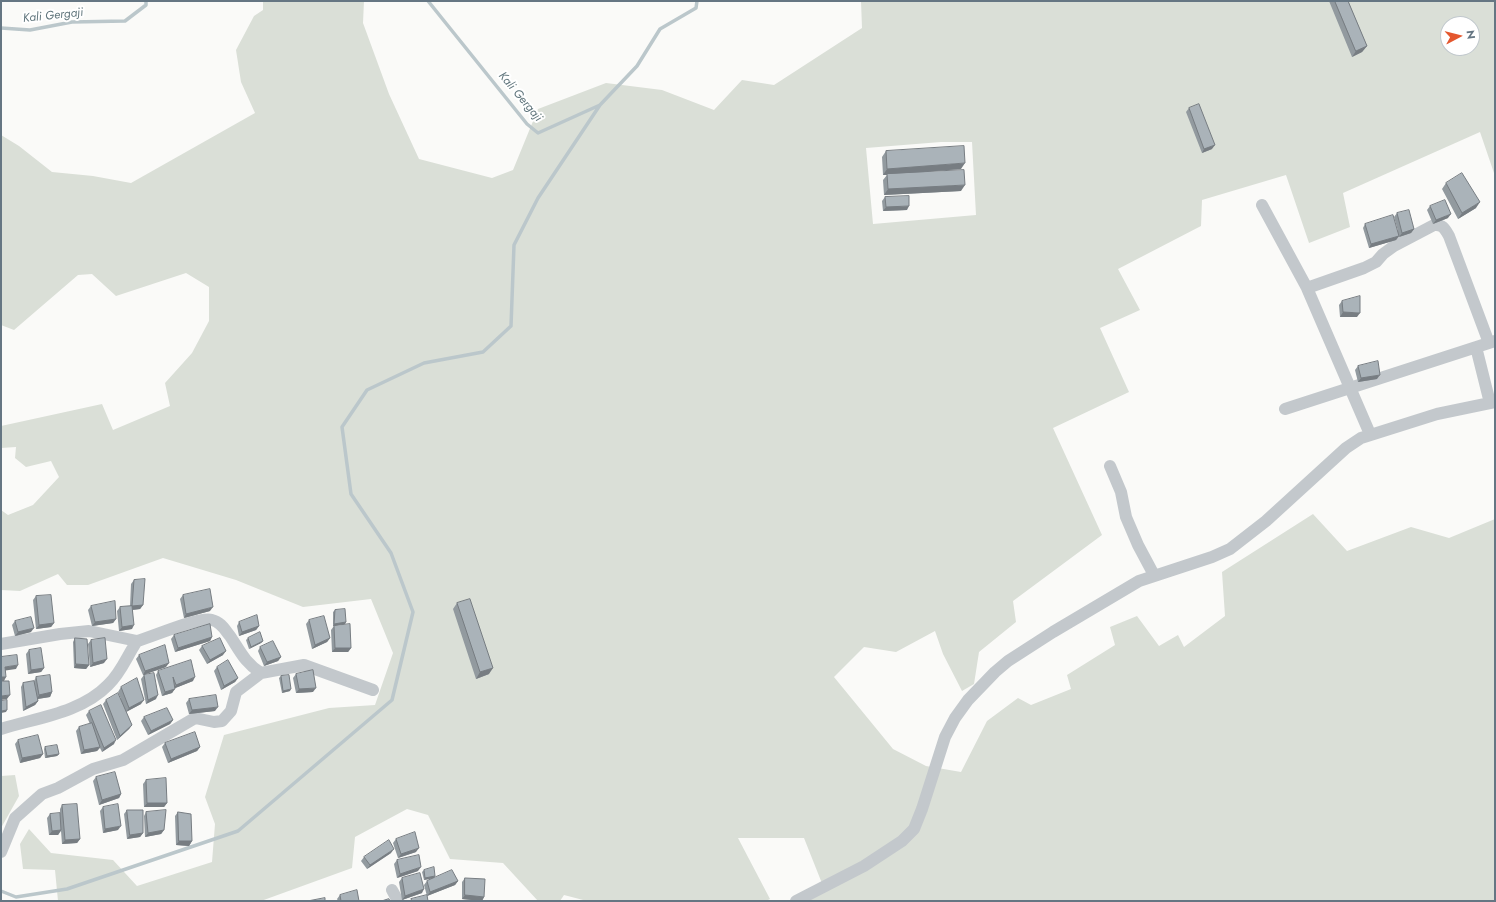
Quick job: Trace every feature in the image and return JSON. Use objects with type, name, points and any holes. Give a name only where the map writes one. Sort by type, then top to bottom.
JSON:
[{"type":"street","points":[[1262,205],[1307,288],[1349,389],[1370,434]]},
{"type":"street","points":[[1285,409],[1492,342],[1449,236],[1444,227],[1439,225],[1434,226],[1394,246],[1383,254],[1376,262],[1364,268],[1307,288]]},
{"type":"street","points":[[796,901],[864,866],[902,841],[914,829],[945,737],[955,718],[968,700],[1008,661],[1053,632],[1139,581],[1212,557],[1230,549],[1266,521],[1346,448],[1370,434],[1437,414],[1493,402],[1476,347]]},
{"type":"street","points":[[1110,466],[1121,492],[1126,517],[1138,546],[1154,576]]},
{"type":"street","points":[[1,644],[60,634],[90,631],[137,641],[197,620],[211,620],[220,623],[247,663],[261,673]]},
{"type":"street","points":[[1,729],[75,708],[108,686],[121,670],[137,641]]},
{"type":"street","points":[[1,852],[15,818],[42,794],[63,786],[94,769],[123,760],[195,718],[214,722],[222,721],[231,711],[236,692],[261,673],[304,665],[373,690]]},
{"type":"street","points":[[392,890],[398,901]]},
{"type":"shaded area","points":[[263,1],[364,1],[363,23],[389,94],[419,159],[492,178],[513,170],[538,109],[606,83],[662,90],[714,110],[742,80],[774,85],[862,28],[861,1],[1495,1],[1495,176],[1480,132],[1343,193],[1350,227],[1309,243],[1286,175],[1202,200],[1201,226],[1118,269],[1140,310],[1100,328],[1129,392],[1053,428],[1102,535],[1013,601],[1016,622],[979,652],[974,684],[962,691],[943,654],[935,631],[896,652],[864,647],[834,677],[893,749],[926,766],[961,772],[987,721],[1018,698],[1031,705],[1071,689],[1067,675],[1115,645],[1110,627],[1137,616],[1159,646],[1178,635],[1184,647],[1225,616],[1222,572],[1313,514],[1347,551],[1411,527],[1449,538],[1495,519],[1495,901],[811,901],[810,898],[825,891],[804,838],[738,838],[770,899],[766,901],[587,901],[564,895],[560,901],[538,901],[503,863],[450,859],[428,815],[407,809],[355,837],[352,868],[261,901],[58,901],[55,870],[23,869],[20,844],[29,829],[51,853],[113,860],[137,886],[212,862],[215,824],[205,797],[224,735],[329,708],[375,705],[393,653],[371,599],[303,607],[236,580],[163,558],[88,585],[67,585],[58,574],[20,591],[1,590],[1,510],[8,515],[33,505],[59,477],[51,461],[26,467],[15,458],[16,447],[1,448],[1,426],[102,404],[113,430],[170,406],[165,383],[192,353],[209,321],[209,287],[186,273],[116,296],[92,274],[78,275],[14,330],[1,325],[1,135],[19,146],[52,172],[93,176],[131,183],[255,113],[241,82],[236,50],[254,16],[263,10]],"holes":[[[941,142],[972,142],[976,215],[873,224],[866,148]]]},
{"type":"shaded area","points":[[15,775],[19,796],[1,828],[1,776]]},
{"type":"building","points":[[1335,1],[1348,1],[1367,46],[1356,51]]},
{"type":"building","points":[[1199,104],[1215,145],[1204,149],[1189,108]]},
{"type":"building","points":[[964,146],[965,163],[887,169],[886,151]]},
{"type":"building","points":[[964,170],[965,185],[888,189],[887,174]]},
{"type":"building","points":[[1462,173],[1480,202],[1462,213],[1446,183]]},
{"type":"building","points":[[909,196],[909,206],[886,207],[885,197]]},
{"type":"building","points":[[1445,200],[1451,214],[1436,220],[1430,206]]},
{"type":"building","points":[[1409,210],[1414,229],[1402,233],[1397,213]]},
{"type":"building","points":[[1393,215],[1399,236],[1371,244],[1365,224]]},
{"type":"building","points":[[1360,296],[1360,313],[1343,312],[1342,301]]},
{"type":"building","points":[[1378,361],[1380,375],[1361,378],[1358,366]]},
{"type":"building","points":[[145,579],[143,605],[132,606],[134,580]]},
{"type":"building","points":[[210,589],[213,607],[186,614],[183,595]]},
{"type":"building","points":[[51,595],[54,623],[39,625],[36,596]]},
{"type":"building","points":[[470,599],[493,668],[480,672],[457,603]]},
{"type":"building","points":[[115,601],[116,619],[95,622],[91,606]]},
{"type":"building","points":[[132,606],[134,625],[122,627],[120,607]]},
{"type":"building","points":[[345,609],[346,622],[334,624],[335,610]]},
{"type":"building","points":[[257,615],[259,626],[242,632],[239,622]]},
{"type":"building","points":[[324,616],[330,638],[315,645],[309,620]]},
{"type":"building","points":[[31,617],[34,628],[18,632],[15,621]]},
{"type":"building","points":[[210,624],[212,637],[178,648],[174,635]]},
{"type":"building","points":[[350,624],[351,648],[335,648],[334,626]]},
{"type":"building","points":[[260,632],[263,641],[251,647],[248,638]]},
{"type":"building","points":[[75,638],[87,639],[89,665],[76,664]]},
{"type":"building","points":[[105,638],[107,659],[93,663],[91,640]]},
{"type":"building","points":[[220,638],[226,651],[210,660],[202,646]]},
{"type":"building","points":[[273,641],[281,657],[267,662],[260,647]]},
{"type":"building","points":[[165,645],[169,663],[145,671],[139,655]]},
{"type":"building","points":[[41,648],[44,668],[31,670],[29,650]]},
{"type":"building","points":[[17,655],[18,665],[5,667],[6,677],[1,677],[1,657]]},
{"type":"building","points":[[191,660],[195,677],[176,685],[173,677],[175,689],[165,692],[158,671]]},
{"type":"building","points":[[228,660],[238,678],[224,686],[217,667]]},
{"type":"building","points":[[313,670],[316,688],[299,689],[296,674]]},
{"type":"building","points":[[154,673],[158,695],[148,700],[144,675]]},
{"type":"building","points":[[50,675],[52,692],[39,695],[36,677]]},
{"type":"building","points":[[289,675],[291,689],[283,691],[281,676]]},
{"type":"building","points":[[137,678],[144,700],[129,708],[121,687]]},
{"type":"building","points":[[1,681],[9,681],[10,695],[1,696]]},
{"type":"building","points":[[34,681],[38,701],[26,707],[23,683]]},
{"type":"building","points":[[118,693],[132,725],[120,736],[106,700]]},
{"type":"building","points":[[216,695],[218,707],[192,710],[189,699]]},
{"type":"building","points":[[7,700],[7,710],[1,711],[1,701]]},
{"type":"building","points":[[101,705],[116,740],[104,748],[89,711]]},
{"type":"building","points":[[167,708],[173,720],[151,731],[144,717]]},
{"type":"building","points":[[92,723],[100,747],[84,750],[79,727]]},
{"type":"building","points":[[195,732],[200,747],[171,759],[165,743]]},
{"type":"building","points":[[38,735],[43,754],[22,758],[18,740]]},
{"type":"building","points":[[57,745],[59,754],[47,756],[45,747]]},
{"type":"building","points":[[115,772],[121,794],[102,800],[96,777]]},
{"type":"building","points":[[166,778],[167,803],[147,803],[146,780]]},
{"type":"building","points":[[77,804],[80,839],[65,840],[62,805]]},
{"type":"building","points":[[118,804],[121,826],[105,829],[103,807]]},
{"type":"building","points":[[127,810],[143,810],[143,833],[130,835]]},
{"type":"building","points":[[166,810],[164,830],[148,833],[146,812]]},
{"type":"building","points":[[178,812],[191,814],[192,841],[179,841]]},
{"type":"building","points":[[60,813],[61,830],[52,831],[50,814]]},
{"type":"building","points":[[415,832],[419,848],[401,854],[396,839]]},
{"type":"building","points":[[389,840],[394,849],[370,865],[364,857]]},
{"type":"building","points":[[419,855],[421,867],[400,874],[397,860]]},
{"type":"building","points":[[434,867],[435,876],[425,878],[424,870]]},
{"type":"building","points":[[452,870],[458,881],[430,892],[427,881]]},
{"type":"building","points":[[420,873],[424,889],[405,896],[402,878]]},
{"type":"building","points":[[465,878],[485,879],[484,897],[465,895]]},
{"type":"building","points":[[357,890],[359,901],[341,901],[340,895]]},
{"type":"building","points":[[427,895],[428,901],[412,901],[411,899]]},
{"type":"building","points":[[325,898],[325,901],[308,901]]},
{"type":"waterway","name":"Kali Gergaji","points":[[1,28],[30,30],[72,22],[125,21],[146,5],[146,1]]},
{"type":"waterway","name":"Kali Gergaji","points":[[428,1],[527,124],[538,133],[600,105],[637,66],[660,29],[696,8],[697,1]]},
{"type":"waterway","points":[[1,891],[16,897],[67,889],[238,831],[392,700],[413,612],[391,553],[351,494],[342,427],[367,390],[424,363],[483,352],[511,326],[514,245],[538,198],[600,105]]}]
